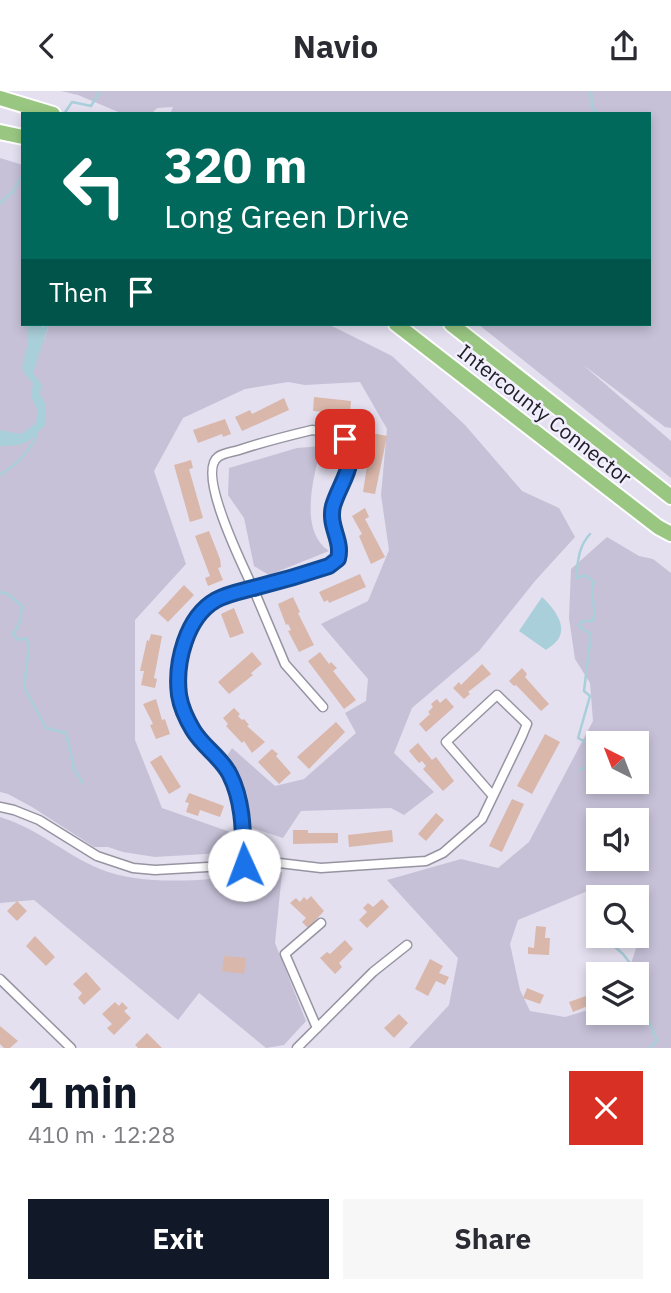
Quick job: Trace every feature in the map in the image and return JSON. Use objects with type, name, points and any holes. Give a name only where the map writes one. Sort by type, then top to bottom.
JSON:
[{"type":"highway","points":[[0,98],[46,112]]},
{"type":"highway","points":[[0,132],[21,137]]},
{"type":"highway","name":"Intercounty Connector","points":[[399,326],[538,436],[671,534]]},
{"type":"highway","name":"Intercounty Connector","points":[[454,326],[671,497]]},
{"type":"street","points":[[244,865],[245,846],[239,797],[230,773],[194,732],[185,714],[179,697],[178,674],[188,632],[214,601],[239,591],[253,588],[329,566],[338,559],[340,550],[331,521],[352,453],[345,439],[330,432],[312,430],[274,438],[218,457],[214,463],[214,488],[224,525],[253,588],[285,663],[323,708]]},
{"type":"street","points":[[0,807],[39,820],[97,856],[133,868],[155,870],[279,863],[321,868],[426,861],[443,853],[482,819],[493,796],[527,724],[497,695],[446,742],[493,796]]},
{"type":"street","points":[[317,1028],[285,954],[321,923]]},
{"type":"street","points":[[297,1048],[373,972],[407,945]]},
{"type":"street","points":[[0,979],[71,1048]]},
{"type":"shaded area","points":[[61,91],[671,91],[671,428],[665,427],[582,364],[671,441],[671,478],[481,326],[651,326],[651,112],[171,112],[173,107],[157,108],[153,112],[118,112]]},
{"type":"shaded area","points":[[0,158],[21,164],[21,326],[28,326],[28,341],[44,340],[48,326],[332,326],[392,356],[465,425],[522,491],[559,508],[575,537],[535,581],[479,651],[412,708],[394,753],[434,792],[404,815],[391,808],[301,811],[283,838],[249,827],[242,790],[227,756],[232,748],[275,786],[304,779],[356,733],[345,713],[366,701],[368,679],[321,624],[368,601],[389,550],[381,495],[387,429],[360,382],[305,385],[288,382],[245,389],[183,418],[154,471],[186,564],[135,620],[135,740],[162,808],[233,833],[220,843],[239,849],[239,852],[155,857],[108,847],[94,847],[32,807],[0,792]]},
{"type":"shaded area","points":[[321,446],[312,487],[311,517],[319,542],[329,551],[269,575],[254,566],[244,518],[228,495],[229,468],[297,448]]},
{"type":"shaded area","points":[[607,537],[639,556],[653,559],[671,573],[671,1048],[409,1048],[449,1005],[458,958],[387,880],[461,859],[498,868],[529,842],[586,734],[586,795],[649,795],[649,731],[588,731],[593,721],[590,683],[575,659],[569,618],[571,569]],"holes":[[[586,885],[649,885],[649,948],[636,948],[631,962],[649,962],[649,1025],[586,1025],[586,1011],[565,1017],[530,1011],[520,990],[510,944],[518,920],[586,892]]]},
{"type":"shaded area","points":[[0,817],[27,828],[87,863],[120,875],[142,879],[190,880],[282,872],[275,943],[306,1021],[284,1045],[266,1048],[199,993],[178,1020],[34,900],[0,903]]},
{"type":"water","points":[[28,326],[48,326],[33,373],[42,385],[40,393],[45,403],[45,425],[26,442],[0,446],[0,430],[21,434],[35,424],[38,412],[31,396],[33,383],[22,367]]},
{"type":"water","points":[[542,597],[554,610],[561,627],[559,638],[546,650],[519,631]]},
{"type":"building","points":[[314,397],[351,401],[350,414],[313,411]]},
{"type":"building","points":[[284,398],[289,410],[242,431],[235,417],[250,410],[252,414]]},
{"type":"building","points":[[225,419],[231,434],[223,437],[222,434],[198,443],[193,430]]},
{"type":"building","points":[[372,433],[387,436],[375,494],[363,492]]},
{"type":"building","points":[[191,460],[193,468],[189,469],[203,518],[190,522],[174,465]]},
{"type":"building","points":[[365,508],[369,517],[365,519],[385,557],[371,564],[359,536],[362,534],[352,516]]},
{"type":"building","points":[[209,531],[220,559],[221,567],[218,568],[223,580],[208,586],[205,578],[210,576],[195,536]]},
{"type":"building","points":[[360,574],[366,587],[329,603],[328,600],[324,602],[319,592]]},
{"type":"building","points":[[184,585],[194,595],[168,622],[158,613]]},
{"type":"building","points":[[293,597],[314,645],[299,652],[278,604]]},
{"type":"building","points":[[234,608],[244,633],[230,638],[221,614]]},
{"type":"building","points":[[151,634],[162,636],[154,678],[157,679],[155,688],[141,685],[144,671],[140,671],[147,640],[149,641]]},
{"type":"building","points":[[252,652],[262,664],[229,694],[218,682]]},
{"type":"building","points":[[320,652],[329,664],[331,662],[337,668],[333,671],[356,700],[344,709],[308,661]]},
{"type":"building","points":[[482,664],[491,674],[468,692],[470,694],[464,699],[453,688],[459,682],[461,685]]},
{"type":"building","points":[[522,668],[527,674],[525,677],[549,704],[541,711],[509,681]]},
{"type":"building","points":[[446,698],[454,707],[426,732],[419,724],[430,714],[428,712],[433,707],[431,704],[437,699],[440,703]]},
{"type":"building","points":[[156,699],[162,720],[165,719],[170,734],[156,739],[150,725],[153,724],[143,704]]},
{"type":"building","points":[[234,708],[240,714],[238,716],[249,725],[247,726],[265,742],[252,753],[244,741],[242,743],[226,726],[228,724],[223,718]]},
{"type":"building","points":[[336,722],[345,732],[309,769],[297,757]]},
{"type":"building","points":[[545,734],[560,742],[532,794],[517,786]]},
{"type":"building","points":[[418,743],[432,760],[436,757],[454,781],[443,791],[423,769],[426,766],[422,761],[419,763],[409,751]]},
{"type":"building","points":[[272,749],[291,773],[279,784],[258,762]]},
{"type":"building","points":[[161,755],[181,787],[169,794],[150,762]]},
{"type":"building","points":[[189,793],[224,806],[220,817],[200,810],[198,816],[186,812],[189,803],[185,802]]},
{"type":"building","points":[[512,799],[524,804],[502,852],[489,846]]},
{"type":"building","points":[[436,813],[444,820],[426,841],[418,834]]},
{"type":"building","points":[[293,830],[338,833],[338,843],[293,844]]},
{"type":"building","points":[[392,830],[393,842],[349,847],[348,835]]},
{"type":"building","points":[[311,896],[324,911],[308,928],[302,922],[306,918],[290,903],[296,898],[300,902],[304,897],[307,900]]},
{"type":"building","points":[[382,899],[389,907],[367,928],[359,920],[367,912],[363,908],[368,903],[373,907]]},
{"type":"building","points":[[17,901],[27,911],[17,921],[7,911]]},
{"type":"building","points":[[536,926],[546,927],[545,938],[550,938],[549,955],[528,954],[528,947],[534,948]]},
{"type":"building","points":[[35,936],[55,957],[46,966],[26,946]]},
{"type":"building","points":[[345,940],[353,949],[339,963],[342,967],[335,974],[320,958],[327,952],[330,954]]},
{"type":"building","points":[[224,956],[246,958],[244,974],[222,971]]},
{"type":"building","points":[[430,959],[443,966],[439,973],[449,977],[445,985],[436,981],[428,996],[415,989]]},
{"type":"building","points":[[86,972],[101,989],[84,1005],[78,998],[82,993],[73,984]]},
{"type":"building","points":[[527,988],[544,995],[540,1004],[523,998]]},
{"type":"building","points":[[586,996],[586,1007],[573,1012],[569,1002]]},
{"type":"building","points":[[115,1002],[119,1006],[122,1002],[128,1008],[124,1011],[131,1018],[114,1035],[107,1028],[112,1024],[102,1014]]},
{"type":"building","points":[[399,1014],[408,1023],[394,1038],[384,1028]]},
{"type":"building","points":[[0,1026],[18,1041],[10,1048],[4,1048],[0,1044]]},
{"type":"building","points":[[147,1033],[162,1048],[138,1048],[135,1045]]},
{"type":"waterway","points":[[65,112],[72,102],[91,106],[100,91]]},
{"type":"waterway","points":[[591,91],[592,108],[596,112]]},
{"type":"waterway","points":[[0,203],[13,192],[21,178]]},
{"type":"waterway","points":[[0,475],[22,457],[37,434]]},
{"type":"waterway","points":[[580,770],[597,761],[593,746],[578,738],[590,696],[584,691],[591,634],[578,626],[583,621],[593,621],[594,583],[586,575],[576,578],[581,549],[590,534]]},
{"type":"waterway","points":[[0,592],[8,594],[22,606],[19,625],[13,634],[18,640],[26,638],[29,646],[24,687],[46,728],[66,733],[74,769],[83,783]]},
{"type":"waterway","points":[[616,948],[629,962]]},
{"type":"waterway","points":[[649,1021],[657,1041],[650,1048]]},
{"type":"route","points":[[244,865],[245,846],[239,797],[230,773],[194,732],[179,697],[178,674],[182,652],[188,632],[214,601],[239,591],[303,575],[329,566],[338,559],[340,550],[331,521],[352,453],[345,439]]}]
